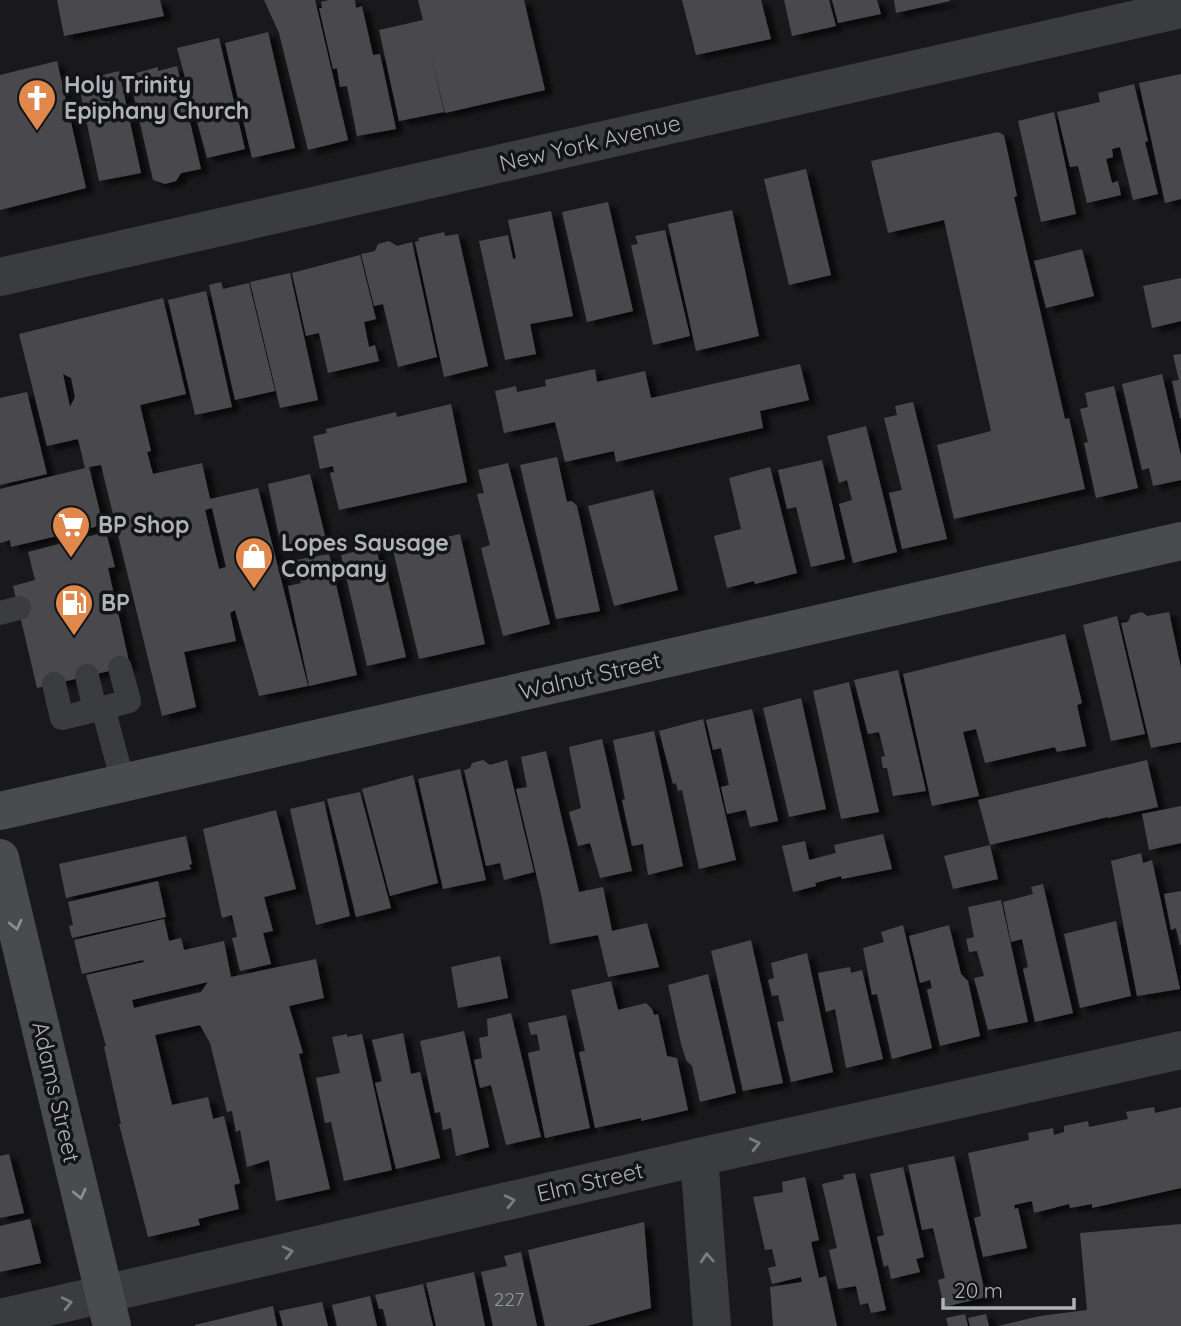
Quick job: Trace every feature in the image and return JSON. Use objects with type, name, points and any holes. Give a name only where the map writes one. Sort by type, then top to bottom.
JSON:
[{"type":"street","name":"New York Avenue","points":[[0,277],[1181,9]]},
{"type":"street","name":"Walnut Street","points":[[0,811],[1181,541]]},
{"type":"street","name":"Adams Street","points":[[0,858],[108,1310]]},
{"type":"street","name":"Elm Street","points":[[0,1318],[108,1310],[699,1157],[1181,1050]]},
{"type":"street","points":[[699,1157],[712,1326]]},
{"type":"lane","points":[[54,684],[62,718],[129,701],[120,668]]},
{"type":"lane","points":[[87,677],[123,782]]},
{"type":"building","points":[[57,0],[160,0],[164,16],[64,36]]},
{"type":"building","points":[[264,0],[315,0],[348,140],[308,150],[279,33]]},
{"type":"building","points":[[355,0],[356,8],[362,6],[373,55],[380,54],[396,129],[357,136],[347,86],[340,87],[337,68],[333,69],[319,8],[322,8],[321,2]]},
{"type":"building","points":[[418,0],[524,0],[545,90],[445,113],[431,56],[444,112],[399,121],[379,30],[423,20]]},
{"type":"building","points":[[682,0],[761,0],[771,39],[696,55]]},
{"type":"building","points":[[784,0],[829,0],[836,26],[792,36]]},
{"type":"building","points":[[832,0],[877,0],[881,14],[838,23]]},
{"type":"building","points":[[894,0],[950,0],[950,1],[896,13]]},
{"type":"building","points":[[268,32],[295,148],[252,158],[225,43]]},
{"type":"building","points":[[219,38],[245,149],[207,158],[177,48]]},
{"type":"building","name":"Holy Trinity Epiphany Church","points":[[57,61],[86,188],[0,210],[0,75]]},
{"type":"building","points":[[177,66],[201,169],[181,173],[176,181],[165,184],[153,180],[129,75],[158,67],[158,71]]},
{"type":"building","points":[[119,71],[141,173],[99,181],[78,81]]},
{"type":"building","points":[[1181,74],[1181,199],[1165,203],[1139,83]]},
{"type":"building","points":[[1134,84],[1158,194],[1133,200],[1120,147],[1112,149],[1113,157],[1106,159],[1112,183],[1118,181],[1121,195],[1087,203],[1078,166],[1070,167],[1057,112],[1100,102],[1098,93]]},
{"type":"building","points":[[1054,112],[1076,214],[1041,222],[1018,121]]},
{"type":"building","points":[[998,132],[1004,135],[1017,196],[1014,197],[1065,419],[1069,418],[1085,489],[954,519],[937,445],[991,431],[944,220],[888,233],[871,161]]},
{"type":"building","points":[[806,169],[831,275],[789,285],[764,179]]},
{"type":"building","points":[[608,202],[633,311],[587,322],[562,212]]},
{"type":"building","points":[[732,210],[759,336],[696,351],[668,224]]},
{"type":"building","points":[[551,211],[573,316],[530,324],[536,354],[505,360],[479,241],[508,235],[513,259],[516,258],[508,220]]},
{"type":"building","points":[[665,230],[690,336],[653,345],[631,245],[638,244],[635,236]]},
{"type":"building","points":[[444,232],[445,236],[458,234],[488,366],[444,377],[415,242],[419,241],[418,238]]},
{"type":"building","points":[[389,241],[397,246],[412,242],[437,357],[398,367],[383,304],[374,306],[361,254],[375,251],[378,244]]},
{"type":"building","points":[[1082,249],[1094,296],[1046,308],[1034,261]]},
{"type":"building","points":[[360,255],[376,319],[364,322],[369,347],[375,345],[379,361],[328,373],[319,333],[306,336],[292,273]]},
{"type":"building","points":[[290,273],[318,400],[280,408],[250,282]]},
{"type":"building","points":[[1181,278],[1181,321],[1152,328],[1143,286]]},
{"type":"building","points":[[221,282],[223,289],[249,283],[275,391],[235,400],[209,285]]},
{"type":"building","points":[[206,291],[232,407],[195,415],[168,300]]},
{"type":"building","points":[[163,298],[186,394],[140,405],[151,451],[147,452],[153,474],[202,463],[210,499],[258,488],[308,686],[259,696],[235,610],[230,613],[236,641],[184,652],[196,707],[162,716],[101,465],[89,467],[103,525],[11,547],[10,540],[0,543],[0,489],[85,468],[78,439],[47,446],[19,334]],"holes":[[[63,374],[71,378],[75,397],[70,407]],[[212,508],[226,567],[219,569],[205,510]]]},
{"type":"building","points":[[1181,354],[1180,418],[1172,381],[1179,380],[1173,355]]},
{"type":"building","points":[[800,364],[809,400],[760,411],[763,428],[616,462],[614,451],[565,462],[555,422],[504,433],[495,391],[516,386],[517,392],[546,386],[545,380],[595,369],[597,382],[645,371],[651,398]]},
{"type":"building","points":[[1162,374],[1181,456],[1181,480],[1153,486],[1149,468],[1142,470],[1122,384]]},
{"type":"building","points":[[1114,386],[1138,488],[1096,498],[1080,409],[1088,407],[1085,393]]},
{"type":"building","points":[[27,392],[47,474],[0,485],[0,398]]},
{"type":"building","points":[[913,402],[947,539],[902,549],[889,493],[902,490],[884,418],[897,415],[895,406]]},
{"type":"building","points":[[451,404],[467,482],[339,510],[330,473],[334,472],[333,466],[320,469],[313,436],[327,433],[326,429],[396,412],[397,417]]},
{"type":"building","points":[[866,426],[897,552],[853,563],[839,504],[852,500],[847,480],[839,483],[827,436]]},
{"type":"building","points":[[557,457],[567,502],[572,501],[577,506],[600,611],[556,619],[520,465]]},
{"type":"building","points":[[822,460],[845,559],[811,567],[796,507],[787,509],[778,470]]},
{"type":"building","points":[[508,463],[550,624],[503,636],[481,548],[490,545],[477,494],[484,493],[478,470]]},
{"type":"building","points":[[770,467],[797,573],[727,588],[714,536],[741,529],[729,478]]},
{"type":"building","points":[[310,474],[325,536],[281,546],[268,484]]},
{"type":"building","points":[[653,490],[678,590],[614,606],[588,506]]},
{"type":"building","name":"BP","points":[[106,532],[115,567],[108,568],[130,666],[37,688],[13,586],[35,580],[28,552]]},
{"type":"building","points":[[460,534],[485,644],[419,659],[393,550]]},
{"type":"building","points":[[376,546],[379,561],[383,560],[406,657],[367,666],[341,555]]},
{"type":"building","points":[[329,554],[357,675],[309,686],[288,586],[301,583],[296,560]]},
{"type":"building","points":[[1142,612],[1147,616],[1169,612],[1181,668],[1181,742],[1151,748],[1121,623],[1128,622],[1131,615]]},
{"type":"building","points":[[1117,616],[1145,734],[1111,741],[1083,625]]},
{"type":"building","points":[[1065,634],[1082,703],[1077,705],[1086,746],[1057,752],[1055,747],[985,763],[976,729],[963,732],[979,796],[932,806],[903,674]]},
{"type":"building","points":[[898,670],[926,791],[893,796],[887,768],[883,768],[881,757],[885,756],[879,732],[868,734],[854,680]]},
{"type":"building","points":[[849,682],[879,812],[841,819],[813,691]]},
{"type":"building","points":[[801,698],[826,809],[789,817],[763,708]]},
{"type":"building","points":[[752,709],[778,821],[750,827],[746,810],[727,814],[721,787],[729,785],[721,748],[713,750],[706,720]]},
{"type":"building","points":[[703,719],[736,860],[699,869],[682,790],[678,791],[676,783],[673,784],[659,731]]},
{"type":"building","points":[[654,731],[683,866],[648,875],[643,844],[632,846],[613,740]]},
{"type":"building","points":[[602,739],[632,871],[600,878],[590,843],[578,846],[569,812],[581,808],[569,747]]},
{"type":"building","points":[[546,751],[579,892],[603,887],[612,931],[647,923],[659,967],[608,977],[598,935],[550,944],[516,789],[527,787],[521,757]]},
{"type":"building","points":[[483,760],[490,765],[507,760],[534,872],[504,880],[500,863],[486,866],[464,770],[470,768],[472,763]]},
{"type":"building","points":[[1147,760],[1158,807],[990,845],[978,800]]},
{"type":"building","points":[[460,769],[486,880],[443,889],[418,779]]},
{"type":"building","points":[[413,775],[438,883],[390,896],[362,789]]},
{"type":"building","points":[[360,792],[391,908],[356,917],[327,799]]},
{"type":"building","points":[[324,801],[350,916],[316,925],[290,809]]},
{"type":"building","points":[[1181,806],[1181,843],[1149,850],[1142,814]]},
{"type":"building","points":[[276,810],[296,889],[264,897],[273,931],[263,933],[271,964],[240,971],[232,938],[237,937],[232,915],[222,918],[203,829]]},
{"type":"building","points":[[883,834],[892,869],[842,879],[841,876],[793,892],[782,846],[805,841],[809,860],[836,853],[834,845]]},
{"type":"building","points":[[186,836],[191,869],[66,898],[59,864]]},
{"type":"building","points":[[990,845],[998,879],[953,889],[944,856]]},
{"type":"building","points":[[1141,853],[1143,863],[1152,860],[1180,989],[1137,996],[1111,861]]},
{"type":"building","points":[[158,881],[166,917],[72,938],[69,926],[73,925],[68,902]]},
{"type":"building","points":[[1043,884],[1073,1013],[1035,1022],[1023,969],[1028,967],[1022,939],[1011,942],[1003,902],[1033,894],[1031,887]]},
{"type":"building","points":[[1181,891],[1180,945],[1176,928],[1171,930],[1164,894]]},
{"type":"building","points":[[1001,900],[1028,1022],[988,1030],[974,978],[984,976],[977,951],[969,952],[966,939],[974,937],[968,907]]},
{"type":"building","points":[[164,919],[169,941],[181,938],[184,950],[224,941],[231,977],[316,959],[324,998],[289,1006],[303,1053],[299,1054],[330,1189],[276,1201],[269,1160],[247,1167],[240,1130],[236,1132],[232,1111],[227,1112],[210,1043],[200,1025],[155,1035],[172,1105],[208,1097],[213,1119],[224,1116],[240,1183],[234,1185],[239,1209],[198,1219],[200,1225],[148,1237],[119,1124],[104,1047],[106,1046],[86,975],[144,962],[143,960],[82,974],[74,940]],"holes":[[[208,982],[201,992],[134,1008],[132,1000]]]},
{"type":"building","points":[[1116,921],[1131,996],[1080,1008],[1064,934]]},
{"type":"building","points":[[903,925],[932,1048],[892,1059],[877,994],[872,995],[863,948],[884,942],[881,932]]},
{"type":"building","points":[[949,925],[961,974],[968,981],[980,1036],[940,1046],[927,990],[932,988],[930,980],[920,983],[909,936]]},
{"type":"building","points":[[751,940],[783,1083],[743,1091],[711,951]]},
{"type":"building","points":[[807,953],[833,1072],[791,1082],[777,1022],[784,1021],[778,995],[772,996],[768,980],[774,978],[771,963]]},
{"type":"building","points":[[500,956],[508,998],[458,1008],[451,967]]},
{"type":"building","points":[[850,967],[851,973],[862,970],[883,1059],[846,1068],[835,1009],[826,1012],[818,973]]},
{"type":"building","points":[[708,974],[736,1093],[700,1102],[692,1066],[686,1060],[681,1044],[668,985]]},
{"type":"building","points":[[611,981],[618,1010],[646,1003],[654,1015],[658,1014],[667,1056],[677,1058],[688,1110],[595,1128],[579,1052],[585,1051],[571,990]]},
{"type":"building","points":[[511,1013],[541,1137],[506,1145],[491,1085],[480,1088],[474,1060],[482,1058],[479,1038],[488,1036],[487,1019]]},
{"type":"building","points":[[566,1015],[590,1128],[545,1138],[528,1053],[540,1050],[537,1034],[531,1035],[528,1023]]},
{"type":"building","points":[[464,1031],[489,1147],[456,1156],[451,1128],[443,1130],[440,1112],[435,1113],[420,1041]]},
{"type":"building","points":[[403,1033],[411,1074],[420,1072],[440,1158],[396,1169],[375,1083],[382,1081],[372,1040]]},
{"type":"building","points":[[347,1034],[347,1037],[362,1034],[392,1170],[344,1181],[331,1122],[325,1123],[316,1078],[340,1073],[332,1037]]},
{"type":"building","points":[[1154,1107],[1155,1113],[1181,1107],[1181,1188],[1092,1208],[1092,1204],[1070,1208],[1069,1204],[1034,1213],[1032,1201],[1014,1205],[1015,1209],[1018,1208],[1027,1248],[983,1257],[974,1218],[981,1216],[968,1153],[1029,1140],[1028,1133],[1053,1128],[1054,1135],[1064,1132],[1064,1126],[1088,1121],[1089,1127],[1128,1119],[1126,1112]]},
{"type":"building","points":[[9,1154],[24,1213],[0,1218],[0,1156]]},
{"type":"building","points":[[954,1156],[986,1297],[944,1307],[938,1280],[945,1278],[933,1228],[922,1230],[908,1165]]},
{"type":"building","points":[[903,1167],[924,1257],[916,1259],[920,1272],[891,1279],[888,1265],[884,1267],[877,1237],[884,1235],[870,1174]]},
{"type":"building","points":[[855,1173],[886,1310],[871,1313],[868,1303],[860,1305],[856,1286],[838,1289],[829,1250],[837,1248],[822,1184],[844,1179],[843,1175]]},
{"type":"building","points":[[805,1177],[819,1240],[811,1242],[819,1278],[826,1276],[837,1326],[773,1326],[770,1287],[802,1282],[801,1277],[772,1284],[768,1268],[776,1266],[772,1249],[765,1250],[753,1197],[783,1192],[782,1182]]},
{"type":"building","points":[[30,1219],[41,1263],[0,1272],[0,1226]]},
{"type":"building","points":[[644,1222],[651,1308],[587,1326],[545,1326],[528,1250]]},
{"type":"building","points":[[1181,1224],[1181,1326],[998,1326],[1040,1316],[1087,1310],[1080,1233]]},
{"type":"building","points":[[521,1252],[537,1326],[493,1326],[481,1272],[507,1266],[504,1256]]},
{"type":"building","points":[[474,1272],[485,1326],[436,1326],[426,1283]]},
{"type":"building","points":[[423,1284],[433,1326],[387,1326],[383,1309],[379,1309],[375,1295]]},
{"type":"building","points":[[370,1296],[377,1326],[337,1326],[332,1305]]},
{"type":"building","points":[[322,1302],[328,1326],[283,1326],[279,1311]]},
{"type":"building","points":[[273,1306],[277,1326],[195,1326],[195,1325]]},
{"type":"building","points":[[965,1314],[968,1326],[948,1326],[946,1318]]},
{"type":"building","points":[[986,1314],[989,1326],[970,1326],[968,1318]]},
{"type":"place","name":"Holy Trinity Epiphany Church","points":[[37,132]]},
{"type":"place","name":"BP Shop","points":[[71,559]]},
{"type":"place","name":"Lopes Sausage Company","points":[[254,590]]},
{"type":"place","name":"BP","points":[[74,637]]}]
